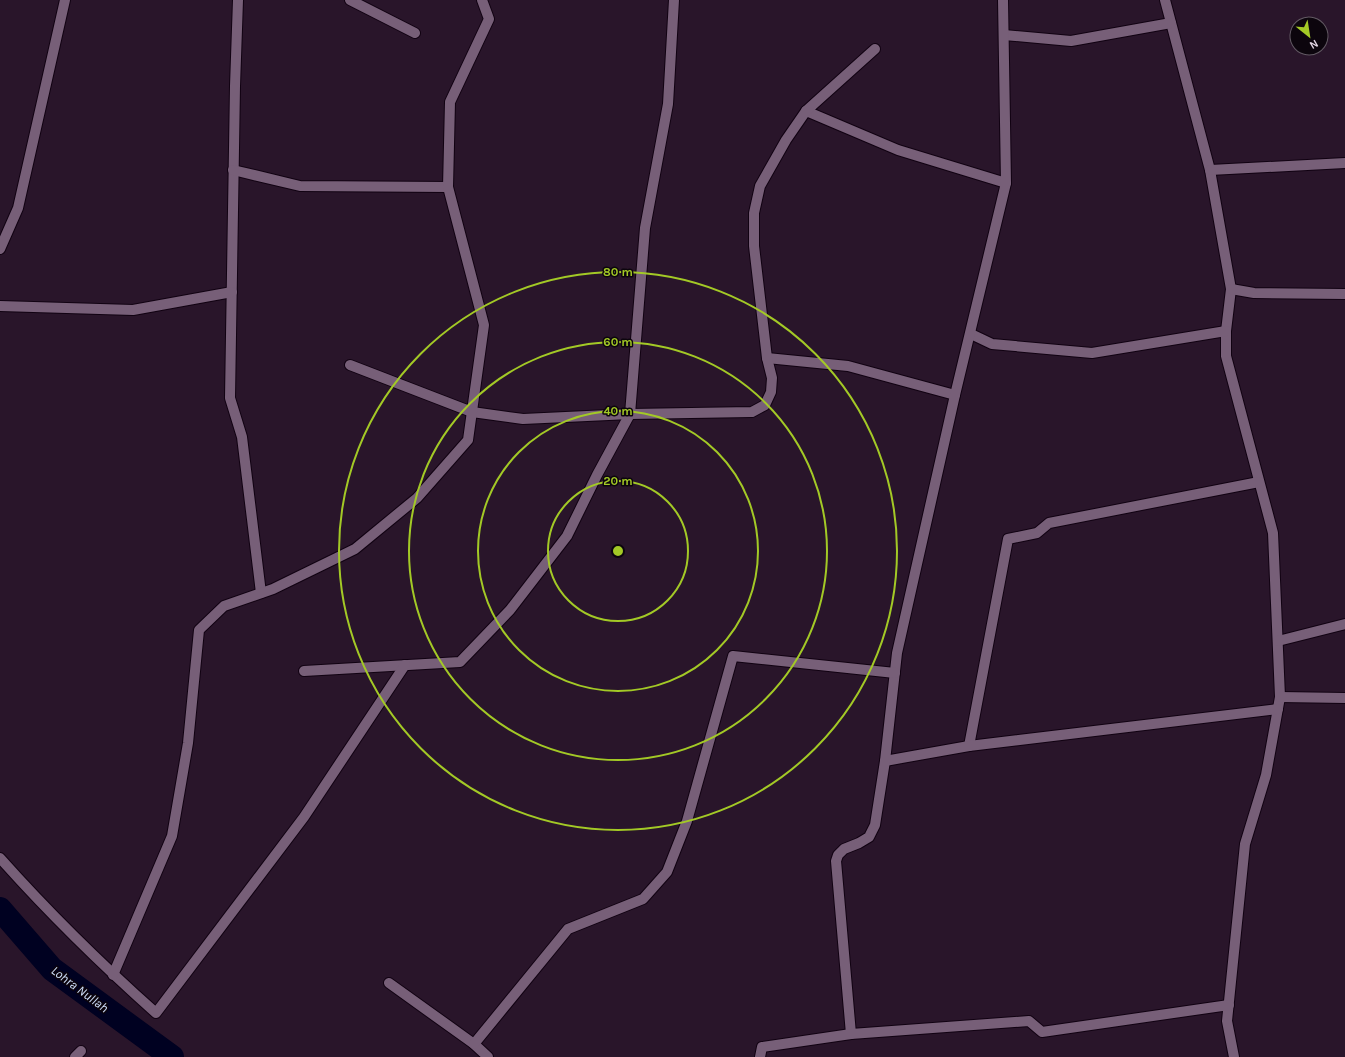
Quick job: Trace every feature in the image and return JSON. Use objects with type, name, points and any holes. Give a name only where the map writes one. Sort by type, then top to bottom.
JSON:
[{"type":"street","points":[[0,250],[18,208],[65,0]]},
{"type":"street","points":[[238,0],[233,170],[230,398],[242,436],[261,593]]},
{"type":"street","points":[[350,0],[415,33]]},
{"type":"street","points":[[113,975],[172,836],[188,743],[199,630],[224,606],[273,589],[355,549],[417,498],[468,440],[484,325],[448,187],[450,102],[489,20],[482,0]]},
{"type":"street","points":[[304,671],[460,662],[510,610],[567,536],[597,475],[630,414],[645,228],[668,104],[674,0]]},
{"type":"street","points":[[851,1034],[836,861],[838,854],[844,849],[869,837],[875,825],[885,761],[897,652],[955,395],[971,334],[1006,183],[1003,0]]},
{"type":"street","points":[[1165,0],[1210,170],[1231,289],[1226,331],[1226,356],[1273,533],[1280,696],[1266,774],[1245,844],[1227,1021],[1234,1057]]},
{"type":"street","points":[[1004,35],[1071,41],[1171,23]]},
{"type":"street","points":[[350,365],[472,412],[523,419],[630,414],[752,412],[765,405],[771,392],[772,378],[767,358],[754,246],[754,213],[760,186],[786,140],[806,111],[875,49]]},
{"type":"street","points":[[806,111],[898,150],[1006,183]]},
{"type":"street","points":[[1210,170],[1345,163]]},
{"type":"street","points":[[233,170],[300,186],[448,187]]},
{"type":"street","points":[[1231,289],[1254,293],[1345,294]]},
{"type":"street","points":[[0,306],[133,310],[232,292]]},
{"type":"street","points":[[971,334],[992,344],[1092,353],[1226,331]]},
{"type":"street","points":[[767,358],[848,366],[955,395]]},
{"type":"street","points":[[969,746],[1008,539],[1037,533],[1049,523],[1259,482]]},
{"type":"street","points":[[1278,641],[1345,624]]},
{"type":"street","points":[[474,1044],[568,929],[643,898],[667,872],[687,821],[733,656],[895,672]]},
{"type":"street","points":[[0,858],[43,905],[113,975],[156,1013],[304,817],[405,665]]},
{"type":"street","points":[[1280,696],[1345,698]]},
{"type":"street","points":[[885,761],[969,746],[1278,709]]},
{"type":"street","points":[[389,983],[474,1044],[488,1057]]},
{"type":"street","points":[[760,1057],[762,1047],[851,1034],[1029,1022],[1042,1032],[1229,1005]]},
{"type":"waterway","name":"Lohra Nullah","points":[[0,909],[52,969],[172,1057]]}]
